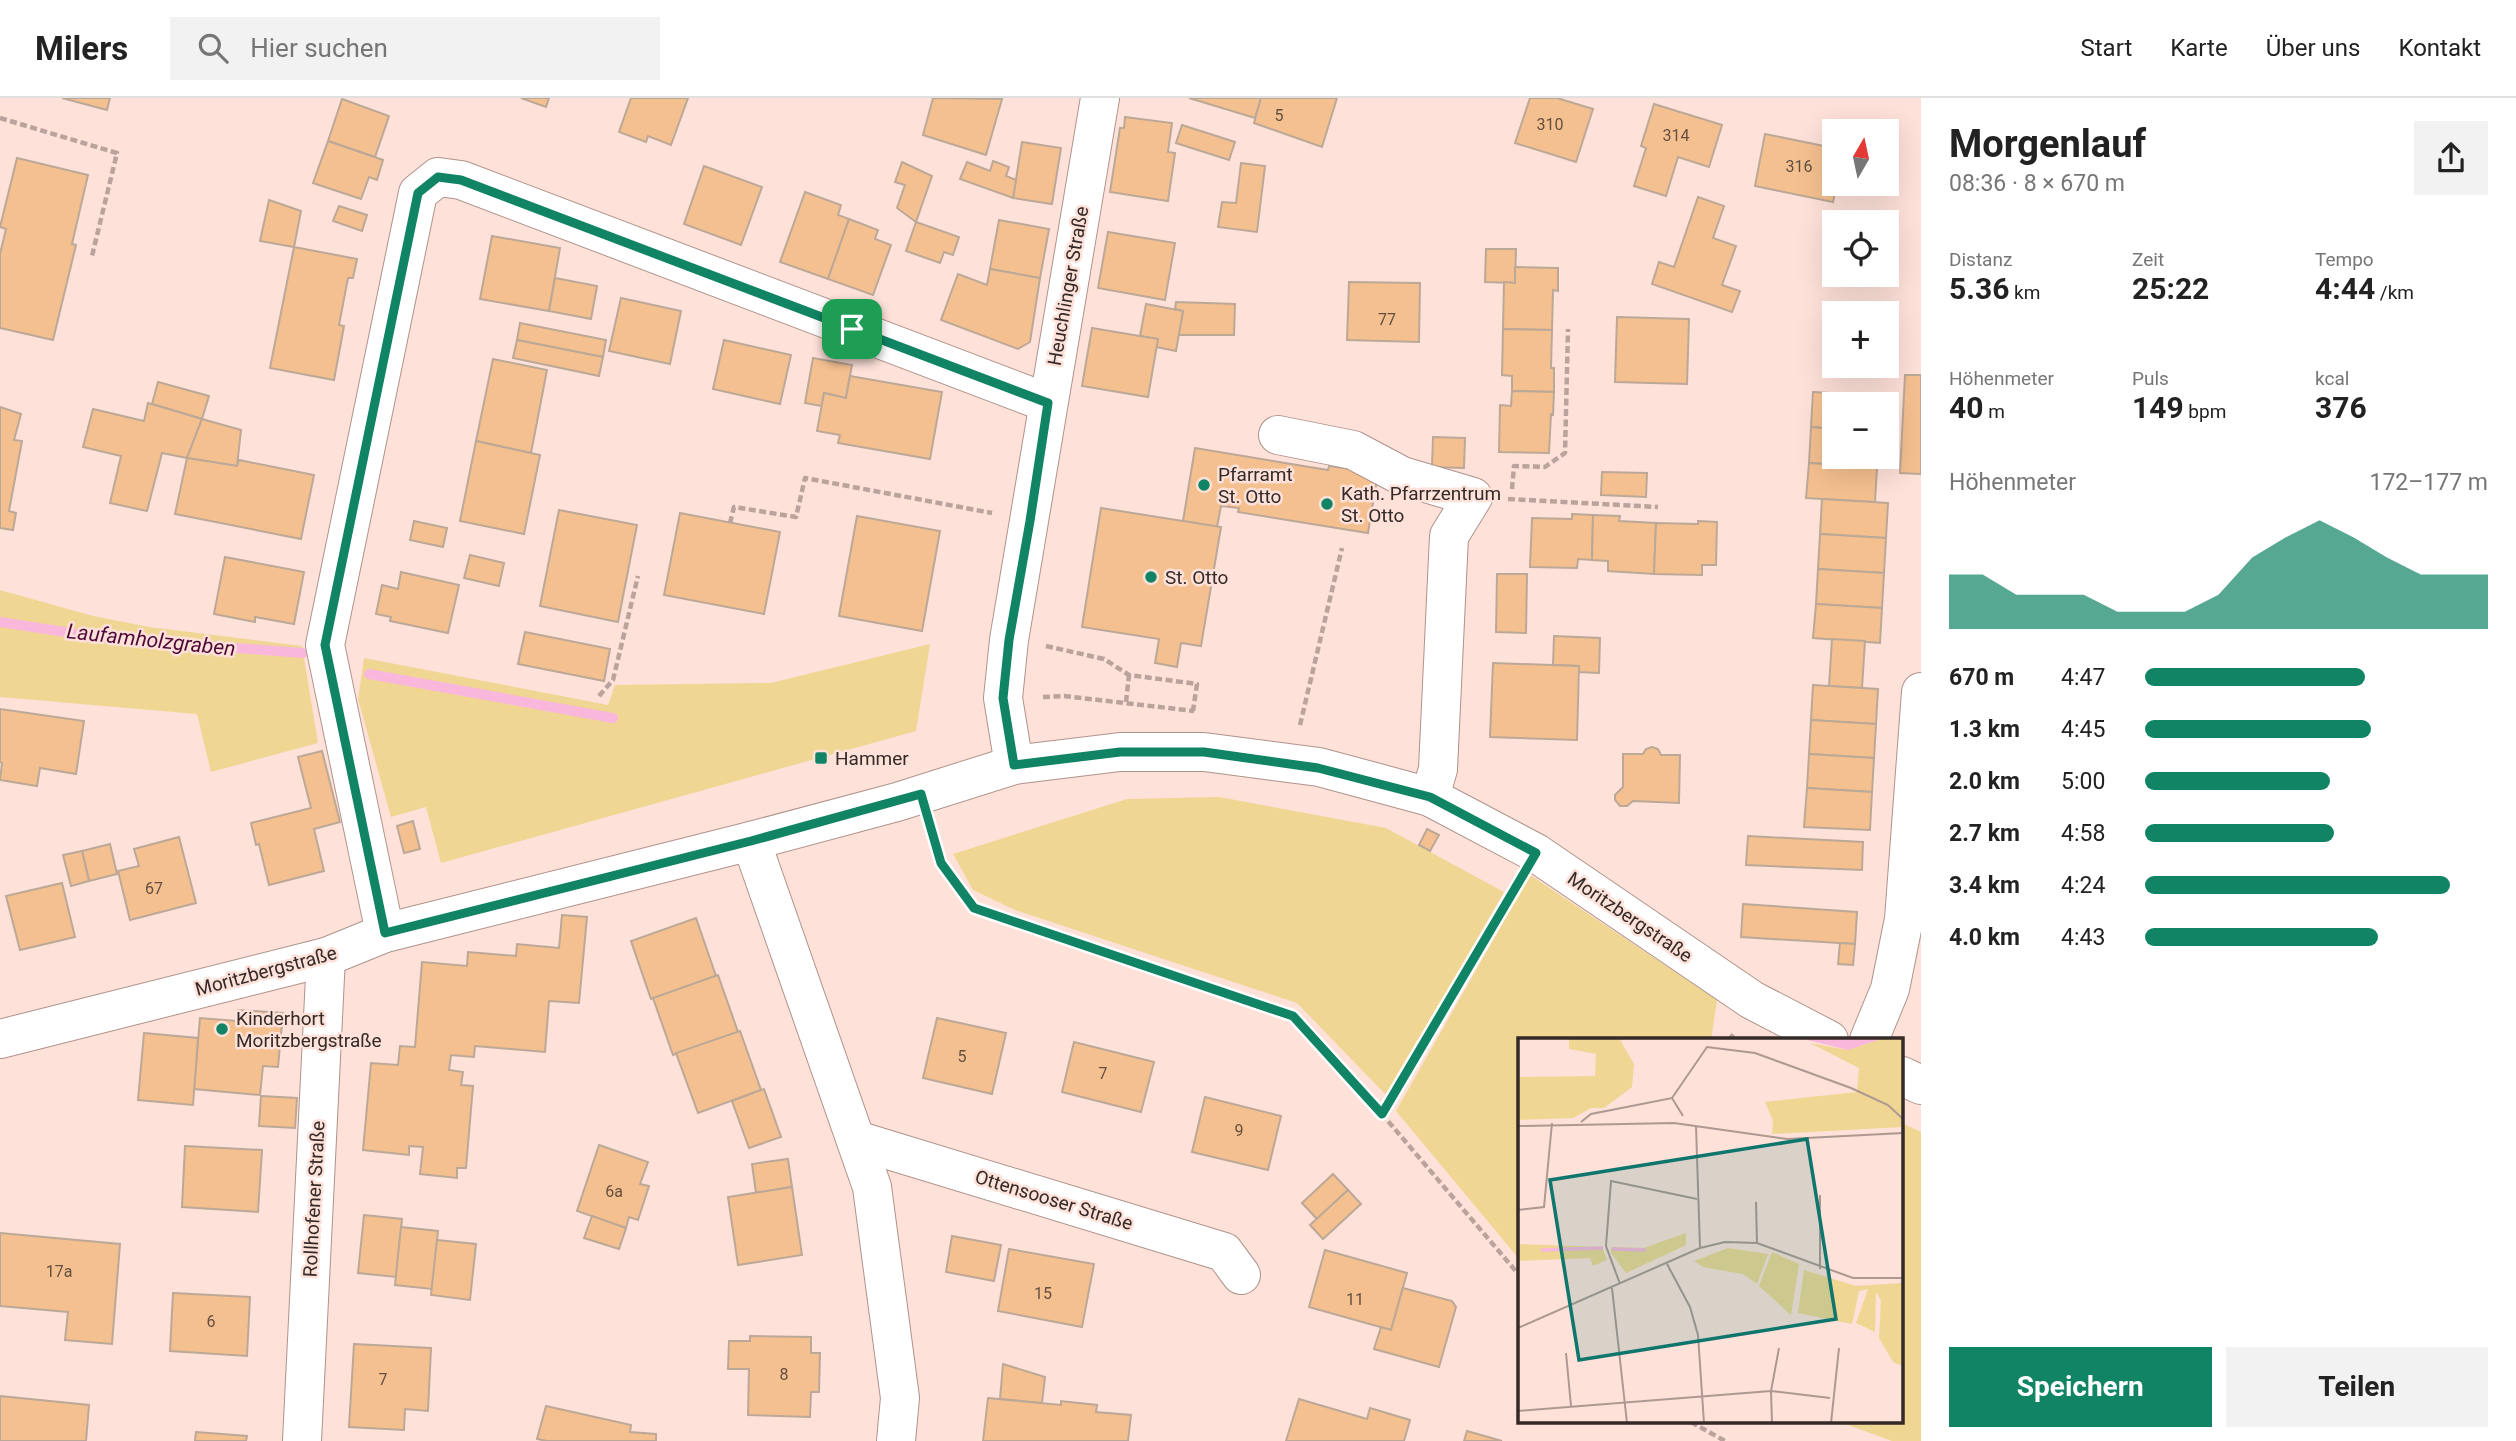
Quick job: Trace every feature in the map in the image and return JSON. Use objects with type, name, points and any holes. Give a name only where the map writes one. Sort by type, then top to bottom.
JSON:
[{"type":"street","name":"Heuchlinger Straße","points":[[1014,765],[1003,698],[1009,640],[1100,98]]},
{"type":"street","points":[[385,933],[325,645],[418,193],[438,177],[461,180],[1048,403]]},
{"type":"street","points":[[1278,435],[1353,450],[1402,476],[1473,497],[1449,536],[1438,769],[1430,797]]},
{"type":"street","points":[[1870,1038],[1890,989],[1904,919],[1921,692]]},
{"type":"street","name":"Moritzbergstraße","points":[[0,1039],[326,957],[385,933],[751,841],[1014,765],[1120,752],[1204,752],[1318,768],[1430,797],[1536,853],[1752,1000],[1825,1038]]},
{"type":"street","points":[[751,841],[872,1187],[900,1398],[896,1441]]},
{"type":"street","name":"Rollhofener Straße","points":[[302,1441],[326,957]]},
{"type":"street","points":[[1904,1077],[1921,1085]]},
{"type":"street","name":"Ottensooser Straße","points":[[856,1140],[1224,1252],[1241,1275]]},
{"type":"path","points":[[0,118],[117,153],[92,256]]},
{"type":"path","points":[[1511,500],[1514,466],[1545,467],[1565,453],[1568,330]]},
{"type":"path","points":[[730,523],[734,507],[796,517],[805,478],[1030,521]]},
{"type":"path","points":[[1473,497],[1658,507]]},
{"type":"path","points":[[1300,725],[1342,548]]},
{"type":"path","points":[[599,696],[613,680],[638,576]]},
{"type":"path","points":[[1041,645],[1104,659],[1129,675],[1197,684],[1193,710]]},
{"type":"path","points":[[1126,702],[1129,675]]},
{"type":"path","points":[[921,794],[941,863],[974,908],[1293,1016],[1382,1114],[1518,1274]]},
{"type":"path","points":[[1382,1114],[1536,853]]},
{"type":"path","points":[[1695,1424],[1726,1441]]},
{"type":"shaded area","points":[[0,590],[93,616],[149,627],[302,646],[318,743],[211,772],[197,714],[0,697]]},
{"type":"shaded area","points":[[930,644],[916,731],[441,863],[426,807],[391,817],[358,699],[364,658],[608,705],[615,685],[771,683]]},
{"type":"shaded area","points":[[1219,797],[1386,828],[1504,892],[1387,1096],[1297,1003],[1015,910],[973,890],[953,854],[1127,799]]},
{"type":"shaded area","points":[[1530,875],[1717,1000],[1711,1038],[1518,1038],[1518,1258],[1396,1111]]},
{"type":"shaded area","points":[[1904,1124],[1921,1132],[1921,1441],[1892,1441],[1845,1424],[1904,1424]]},
{"type":"building","points":[[62,98],[110,98],[107,110]]},
{"type":"building","points":[[521,98],[549,98],[546,107]]},
{"type":"building","points":[[631,98],[688,98],[671,145],[648,136],[646,142],[619,132]]},
{"type":"building","points":[[933,98],[1002,99],[986,155],[923,135]]},
{"type":"building","points":[[1189,98],[1261,98],[1255,118]]},
{"type":"building","points":[[1261,98],[1337,98],[1322,147],[1254,123]]},
{"type":"building","points":[[1530,98],[1557,98],[1593,109],[1576,162],[1515,143]]},
{"type":"building","points":[[342,99],[389,116],[375,157],[328,141]]},
{"type":"building","points":[[1654,104],[1722,125],[1709,167],[1678,157],[1666,196],[1634,186],[1646,148],[1641,146]]},
{"type":"building","points":[[1125,117],[1172,123],[1168,152],[1175,153],[1168,201],[1110,192],[1120,128],[1124,128]]},
{"type":"building","points":[[1182,125],[1235,142],[1229,160],[1176,143]]},
{"type":"building","points":[[1765,134],[1822,146],[1822,196],[1834,196],[1833,202],[1755,186]]},
{"type":"building","points":[[328,141],[383,160],[377,180],[369,177],[361,199],[313,183]]},
{"type":"building","points":[[1022,142],[1061,148],[1052,204],[1013,198]]},
{"type":"building","points":[[17,158],[88,175],[72,244],[76,245],[53,340],[0,328],[0,254],[6,229],[0,227]]},
{"type":"building","points":[[993,161],[1009,167],[1006,176],[1016,180],[1013,198],[960,179],[967,162],[990,171]]},
{"type":"building","points":[[902,162],[932,176],[916,222],[897,208],[905,185],[895,182]]},
{"type":"building","points":[[1241,163],[1265,166],[1257,232],[1218,227],[1222,202],[1236,203]]},
{"type":"building","points":[[704,166],[762,187],[741,245],[684,224]]},
{"type":"building","points":[[805,192],[841,205],[838,215],[849,219],[828,279],[780,262]]},
{"type":"building","points":[[1698,197],[1724,206],[1713,238],[1736,246],[1722,285],[1740,291],[1732,312],[1652,284],[1659,262],[1674,267]]},
{"type":"building","points":[[269,200],[301,211],[294,247],[260,241]]},
{"type":"building","points":[[339,206],[367,215],[362,231],[333,221]]},
{"type":"building","points":[[849,219],[878,230],[875,239],[891,245],[873,295],[828,279]]},
{"type":"building","points":[[999,220],[1049,229],[1040,278],[990,269]]},
{"type":"building","points":[[916,222],[959,237],[953,255],[944,252],[940,263],[906,251]]},
{"type":"building","points":[[1108,232],[1175,243],[1165,300],[1098,288]]},
{"type":"building","points":[[492,236],[560,248],[549,311],[480,299]]},
{"type":"building","points":[[294,247],[357,259],[353,278],[348,278],[339,325],[344,326],[334,380],[270,368]]},
{"type":"building","points":[[1486,249],[1516,249],[1515,283],[1485,282]]},
{"type":"building","points":[[1515,267],[1558,268],[1558,291],[1553,290],[1552,330],[1503,329],[1504,282],[1515,283]]},
{"type":"building","points":[[990,269],[1040,278],[1030,342],[1018,349],[941,320],[958,274],[987,285]]},
{"type":"building","points":[[555,278],[597,286],[591,319],[549,311]]},
{"type":"building","points":[[1349,282],[1420,283],[1419,342],[1347,340]]},
{"type":"building","points":[[621,298],[681,311],[670,364],[609,351]]},
{"type":"building","points":[[1176,302],[1235,304],[1234,335],[1178,335],[1183,311],[1175,309]]},
{"type":"building","points":[[1146,304],[1183,311],[1176,351],[1156,347],[1158,339],[1140,336]]},
{"type":"building","points":[[1617,317],[1689,319],[1687,384],[1615,382]]},
{"type":"building","points":[[520,323],[606,340],[603,357],[517,340]]},
{"type":"building","points":[[1092,328],[1158,339],[1148,397],[1082,386]]},
{"type":"building","points":[[1503,329],[1552,330],[1551,368],[1554,368],[1554,392],[1512,391],[1512,376],[1502,375]]},
{"type":"building","points":[[517,340],[603,357],[599,376],[513,358]]},
{"type":"building","points":[[724,340],[791,355],[780,404],[713,389]]},
{"type":"building","points":[[813,358],[852,365],[846,398],[824,393],[822,406],[805,403]]},
{"type":"building","points":[[493,359],[547,370],[531,453],[476,441]]},
{"type":"building","points":[[1905,375],[1921,375],[1921,474],[1900,473]]},
{"type":"building","points":[[850,376],[942,392],[930,459],[838,443],[840,435],[817,431],[824,393],[846,398]]},
{"type":"building","points":[[158,382],[209,396],[202,419],[152,404]]},
{"type":"building","points":[[1512,391],[1554,392],[1549,453],[1499,452],[1500,405],[1511,406]]},
{"type":"building","points":[[1813,392],[1822,393],[1822,428],[1811,427]]},
{"type":"building","points":[[148,403],[202,419],[187,458],[162,453],[147,511],[110,503],[121,456],[83,447],[93,409],[144,421]]},
{"type":"building","points":[[0,407],[21,414],[14,440],[22,441],[9,511],[16,513],[13,530],[0,528]]},
{"type":"building","points":[[202,419],[241,430],[237,466],[187,458]]},
{"type":"building","points":[[1811,427],[1822,428],[1822,464],[1809,463]]},
{"type":"building","points":[[1433,437],[1465,438],[1464,468],[1432,467]]},
{"type":"building","points":[[476,441],[540,455],[524,534],[460,521]]},
{"type":"building","points":[[1195,448],[1328,470],[1329,466],[1378,473],[1368,533],[1238,512],[1239,508],[1221,506],[1217,527],[1183,521]]},
{"type":"building","points":[[187,458],[237,466],[239,460],[314,475],[301,539],[175,514]]},
{"type":"building","points":[[1809,463],[1822,464],[1822,469],[1877,469],[1875,502],[1806,498]]},
{"type":"building","points":[[1602,472],[1647,473],[1646,497],[1601,495]]},
{"type":"building","points":[[1822,499],[1888,503],[1886,538],[1820,534]]},
{"type":"building","name":"St. Otto","points":[[1101,508],[1221,527],[1201,646],[1181,643],[1177,667],[1155,663],[1159,639],[1082,627]]},
{"type":"building","points":[[559,510],[637,525],[618,622],[540,606]]},
{"type":"building","points":[[680,513],[780,532],[764,614],[664,595]]},
{"type":"building","points":[[1572,514],[1593,515],[1592,560],[1578,559],[1577,568],[1530,567],[1532,518],[1572,519]]},
{"type":"building","points":[[1593,515],[1620,516],[1619,521],[1656,523],[1654,574],[1608,571],[1608,561],[1592,560]]},
{"type":"building","points":[[857,516],[940,531],[922,631],[839,616]]},
{"type":"building","points":[[414,521],[447,528],[443,547],[410,540]]},
{"type":"building","points":[[1698,521],[1717,522],[1716,565],[1702,565],[1702,575],[1654,574],[1656,523],[1698,524]]},
{"type":"building","points":[[1820,534],[1886,538],[1884,573],[1818,569]]},
{"type":"building","points":[[470,555],[504,563],[499,586],[464,578]]},
{"type":"building","points":[[225,557],[304,572],[294,624],[255,617],[255,622],[214,614]]},
{"type":"building","points":[[1818,569],[1884,573],[1882,608],[1816,604]]},
{"type":"building","points":[[401,572],[459,585],[448,633],[390,621],[391,617],[376,614],[382,585],[398,589]]},
{"type":"building","points":[[1497,574],[1527,574],[1526,633],[1496,632]]},
{"type":"building","points":[[1816,604],[1882,608],[1880,643],[1813,638]]},
{"type":"building","points":[[525,632],[610,649],[604,681],[518,664]]},
{"type":"building","points":[[1554,636],[1600,638],[1599,673],[1579,672],[1579,666],[1553,665]]},
{"type":"building","points":[[1832,639],[1865,641],[1862,688],[1829,686]]},
{"type":"building","points":[[1493,663],[1579,666],[1577,740],[1490,737]]},
{"type":"building","points":[[1813,685],[1878,689],[1876,724],[1811,720]]},
{"type":"building","points":[[0,709],[84,721],[76,774],[40,768],[37,786],[0,780]]},
{"type":"building","points":[[1811,720],[1876,724],[1874,758],[1809,754]]},
{"type":"building","points":[[1646,749],[1658,749],[1661,755],[1680,755],[1679,803],[1633,801],[1627,806],[1620,806],[1615,795],[1623,787],[1623,754],[1643,754]]},
{"type":"building","points":[[322,751],[340,822],[314,829],[324,871],[269,885],[251,823],[311,808],[298,757]]},
{"type":"building","points":[[1809,754],[1874,758],[1872,792],[1807,788]]},
{"type":"building","points":[[1807,788],[1872,792],[1870,830],[1804,827]]},
{"type":"building","points":[[413,821],[420,849],[404,853],[397,826]]},
{"type":"building","points":[[1427,829],[1439,835],[1430,851],[1419,845]]},
{"type":"building","points":[[1748,836],[1863,842],[1862,870],[1746,865]]},
{"type":"building","points":[[179,837],[196,903],[130,920],[118,871],[139,866],[134,849]]},
{"type":"building","points":[[110,844],[117,874],[89,881],[82,851]]},
{"type":"building","points":[[82,851],[89,881],[71,886],[63,855]]},
{"type":"building","points":[[62,883],[75,937],[20,950],[6,896]]},
{"type":"building","points":[[1743,904],[1857,912],[1855,944],[1741,937]]},
{"type":"building","points":[[562,915],[587,917],[579,1003],[549,1001],[545,1052],[475,1046],[474,1057],[451,1055],[449,1070],[463,1072],[461,1085],[473,1086],[466,1168],[457,1168],[457,1178],[420,1174],[423,1147],[409,1146],[409,1155],[363,1150],[371,1063],[398,1065],[400,1046],[415,1047],[422,962],[467,966],[468,952],[516,956],[517,944],[559,948]]},
{"type":"building","points":[[696,918],[716,976],[651,999],[631,941]]},
{"type":"building","points":[[1840,943],[1855,944],[1853,965],[1838,964]]},
{"type":"building","points":[[718,975],[738,1032],[673,1055],[653,998]]},
{"type":"building","points":[[238,1010],[283,1013],[278,1067],[263,1066],[260,1095],[194,1089],[200,1018],[237,1021]]},
{"type":"building","points":[[937,1018],[1006,1033],[992,1094],[923,1078]]},
{"type":"building","points":[[740,1031],[761,1090],[698,1113],[676,1053]]},
{"type":"building","points":[[144,1033],[198,1038],[193,1105],[138,1100]]},
{"type":"building","points":[[1074,1042],[1154,1062],[1141,1112],[1062,1092]]},
{"type":"building","points":[[764,1089],[781,1137],[749,1148],[732,1101]]},
{"type":"building","points":[[261,1096],[297,1098],[295,1128],[259,1126]]},
{"type":"building","points":[[1205,1097],[1281,1116],[1268,1170],[1192,1152]]},
{"type":"building","points":[[599,1145],[648,1162],[640,1184],[649,1186],[638,1220],[629,1217],[626,1228],[577,1211]]},
{"type":"building","points":[[185,1146],[262,1150],[258,1212],[182,1207]]},
{"type":"building","points":[[788,1159],[792,1187],[756,1193],[752,1164]]},
{"type":"building","points":[[1333,1174],[1348,1190],[1317,1219],[1302,1203]]},
{"type":"building","points":[[792,1187],[802,1255],[738,1265],[728,1197]]},
{"type":"building","points":[[1348,1190],[1361,1204],[1323,1239],[1310,1225]]},
{"type":"building","points":[[364,1215],[402,1219],[396,1277],[358,1273]]},
{"type":"building","points":[[592,1216],[626,1228],[619,1249],[584,1238]]},
{"type":"building","points":[[401,1227],[438,1231],[432,1289],[395,1285]]},
{"type":"building","points":[[0,1233],[120,1244],[112,1344],[65,1340],[68,1312],[0,1306]]},
{"type":"building","points":[[952,1236],[1001,1245],[994,1281],[946,1272]]},
{"type":"building","points":[[437,1240],[476,1244],[470,1300],[431,1295]]},
{"type":"building","points":[[1009,1249],[1094,1264],[1082,1327],[998,1311]]},
{"type":"building","points":[[1325,1250],[1407,1273],[1391,1330],[1309,1307]]},
{"type":"building","points":[[1403,1288],[1452,1301],[1456,1307],[1439,1367],[1374,1349],[1381,1327],[1391,1330]]},
{"type":"building","points":[[173,1293],[250,1297],[247,1356],[170,1351]]},
{"type":"building","points":[[750,1336],[811,1337],[811,1353],[820,1353],[819,1392],[811,1392],[810,1417],[748,1415],[749,1369],[728,1369],[729,1341],[750,1341]]},
{"type":"building","points":[[354,1344],[431,1348],[428,1411],[405,1409],[404,1430],[349,1427]]},
{"type":"building","points":[[1003,1364],[1045,1377],[1042,1403],[1000,1399]]},
{"type":"building","points":[[0,1396],[89,1405],[86,1441],[0,1441]]},
{"type":"building","points":[[988,1398],[1061,1405],[1061,1401],[1097,1405],[1096,1412],[1131,1415],[1128,1441],[983,1441]]},
{"type":"building","points":[[1299,1399],[1367,1419],[1370,1408],[1410,1420],[1404,1441],[1286,1441]]},
{"type":"building","points":[[546,1406],[631,1425],[630,1432],[656,1434],[656,1441],[537,1439]]},
{"type":"building","points":[[1467,1431],[1502,1441],[1464,1441]]},
{"type":"building","points":[[196,1432],[247,1436],[246,1441],[195,1441]]},
{"type":"waterway","name":"Laufamholzgraben","points":[[0,622],[104,638],[303,653]]},
{"type":"waterway","name":"Laufamholzgraben","points":[[369,674],[613,718]]},
{"type":"place","name":"Pfarramt St. Otto","points":[[1204,485]]},
{"type":"place","name":"Kath. Pfarrzentrum St. Otto","points":[[1327,504]]},
{"type":"place","name":"St. Otto","points":[[1151,577]]},
{"type":"place","name":"Hammer","points":[[821,758]]},
{"type":"place","name":"Kinderhort Moritzbergstraße","points":[[222,1029]]},
{"type":"route","points":[[438,177],[461,180],[852,329],[1048,403],[1009,640],[1003,698],[1014,765],[1120,752],[1204,752],[1318,768],[1430,797],[1536,853],[1382,1114],[1293,1016],[974,908],[941,863],[921,794],[751,841],[385,933],[325,645],[418,193],[438,177]]}]
